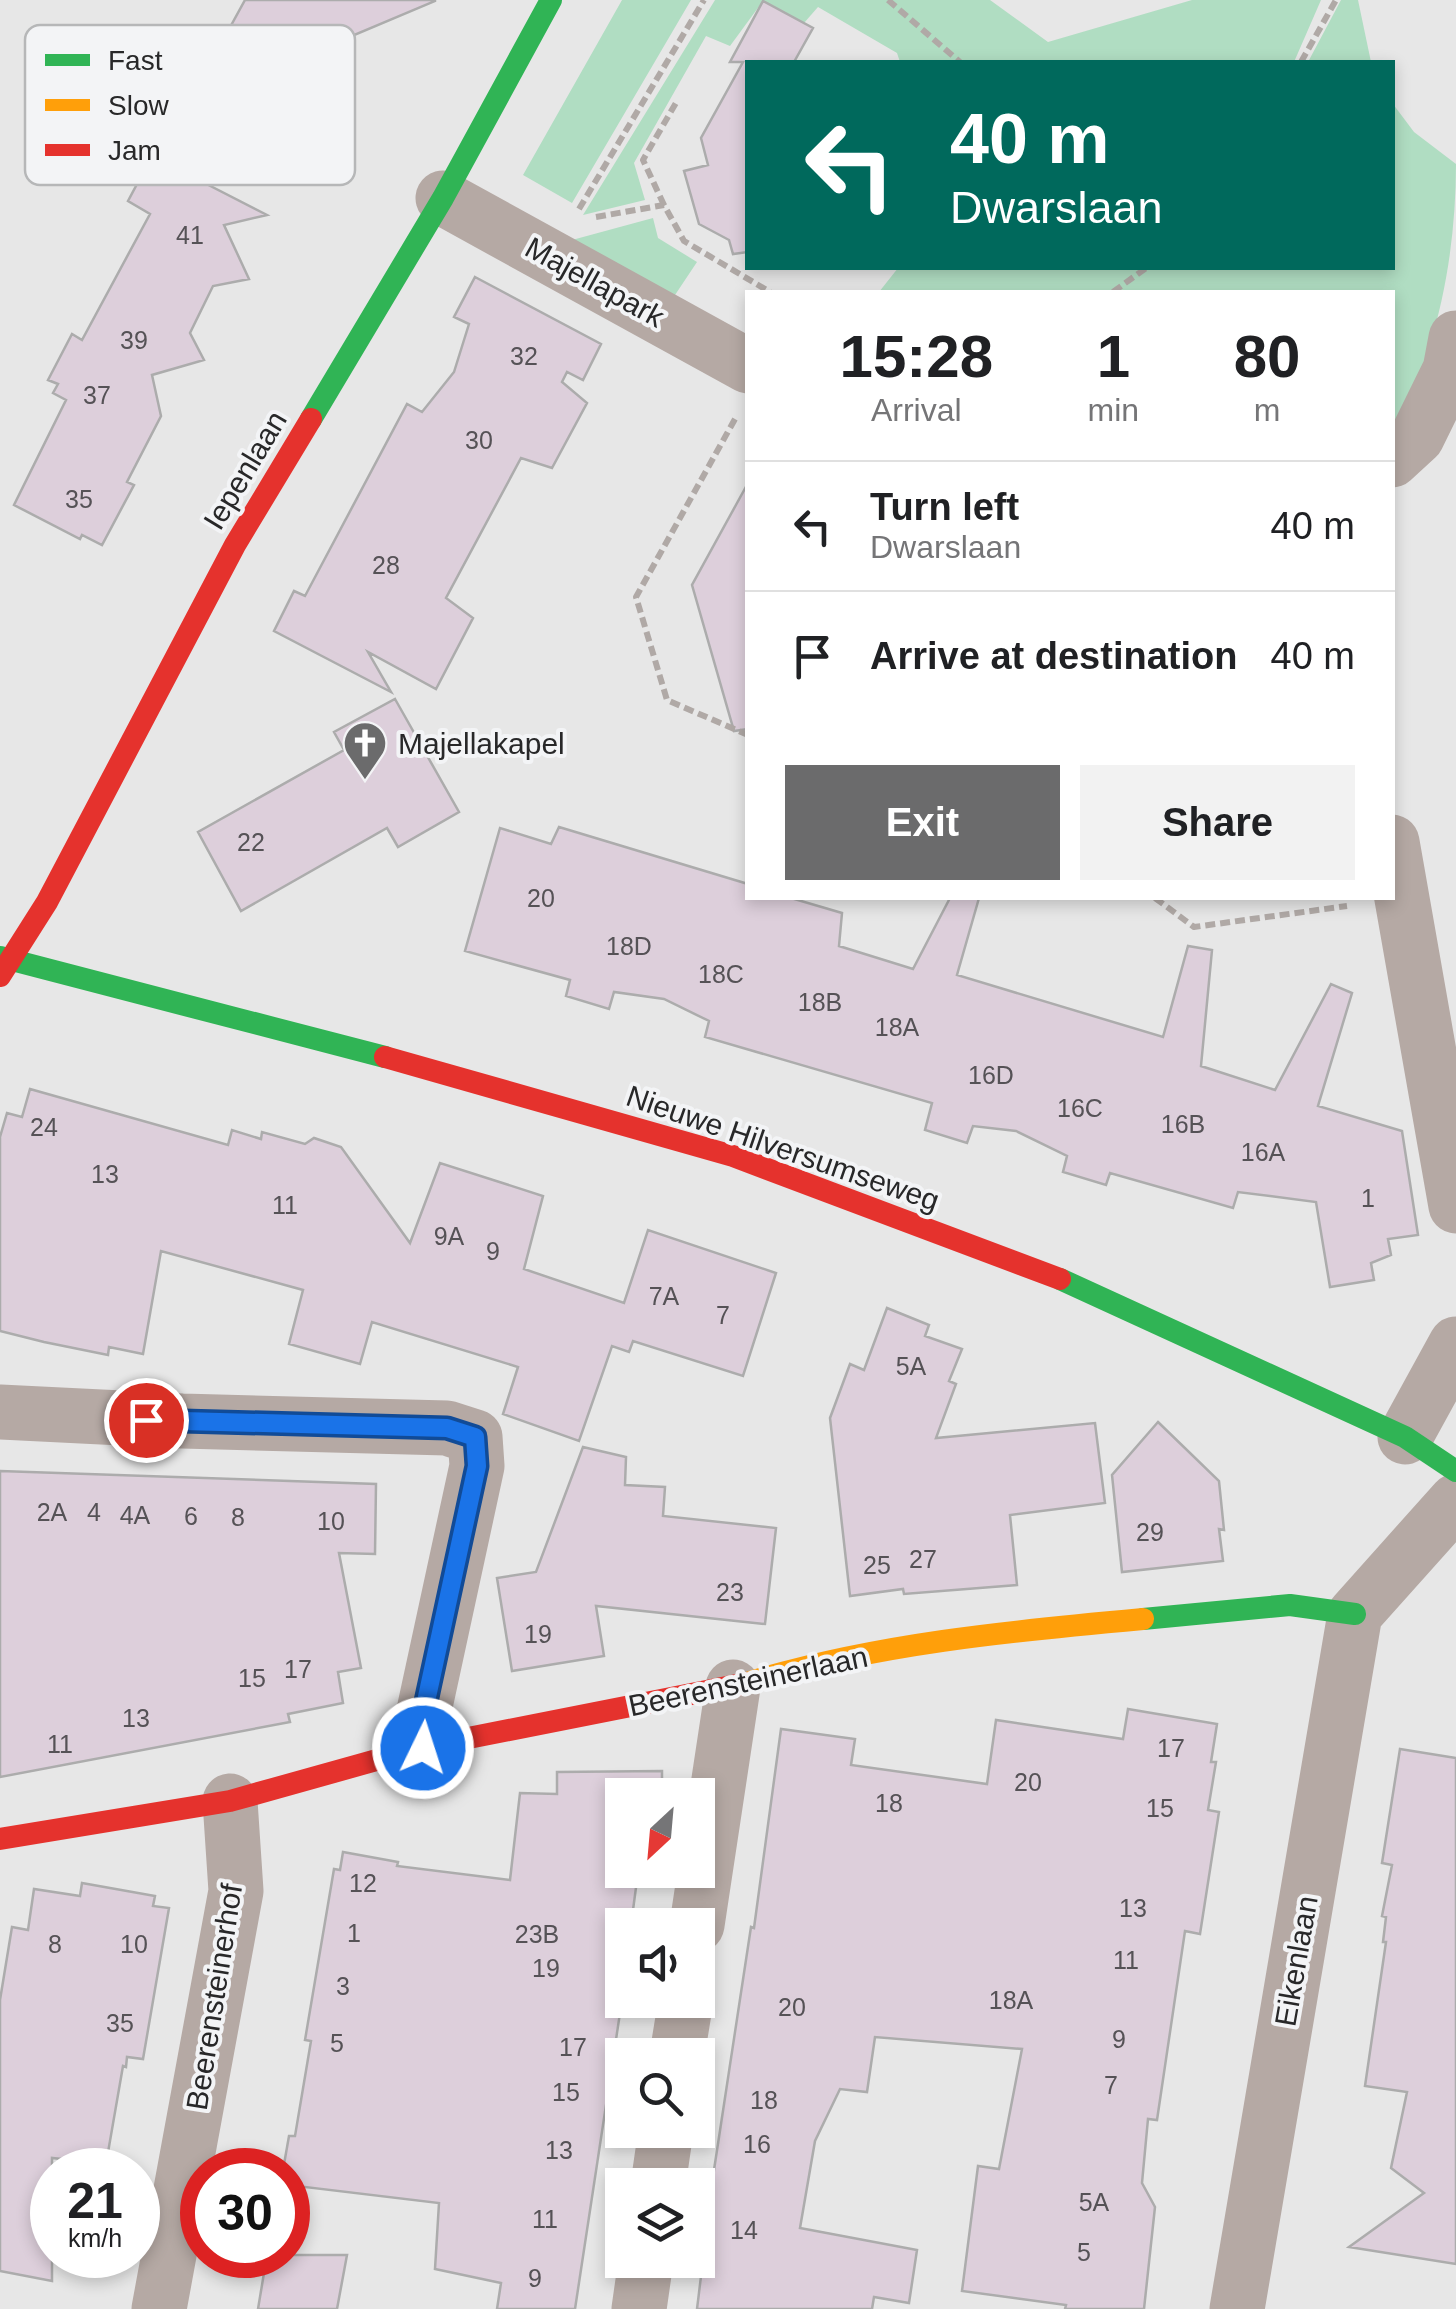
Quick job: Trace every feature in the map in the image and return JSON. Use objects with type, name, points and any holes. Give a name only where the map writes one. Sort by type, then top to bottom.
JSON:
[{"type":"street","name":"Iepenlaan","points":[[4,965],[47,902],[235,545],[443,198],[551,0]]},
{"type":"street","name":"Majellapark","points":[[443,198],[743,389]]},
{"type":"street","points":[[1395,457],[1417,437],[1450,370],[1456,338]]},
{"type":"street","points":[[1395,858],[1456,1206]]},
{"type":"street","name":"Nieuwe Hilversumseweg","points":[[4,965],[480,1082],[732,1156],[1057,1278],[1405,1437],[1456,1471]]},
{"type":"street","points":[[1405,1437],[1456,1344]]},
{"type":"street","points":[[0,1412],[182,1422],[447,1428],[475,1437],[477,1466],[422,1720],[423,1748]]},
{"type":"street","points":[[1355,1614],[1456,1501]]},
{"type":"street","name":"Beerensteinerlaan","points":[[0,1839],[230,1801],[423,1748],[733,1687],[818,1661],[1064,1626],[1290,1605],[1355,1614]]},
{"type":"street","name":"Eikenlaan","points":[[1237,2309],[1355,1614]]},
{"type":"street","points":[[700,1908],[733,1687]]},
{"type":"street","name":"Beerensteinerhof","points":[[159,2309],[236,1891],[230,1801]]},
{"type":"street","points":[[639,2309],[643,2278]]},
{"type":"path","points":[[573,221],[704,0]]},
{"type":"path","points":[[888,0],[958,60]]},
{"type":"path","points":[[1302,60],[1336,0]]},
{"type":"path","points":[[677,101],[643,160],[684,241],[767,290]]},
{"type":"path","points":[[591,218],[664,204]]},
{"type":"path","points":[[1116,290],[1143,270]]},
{"type":"path","points":[[743,389],[636,597],[667,700],[745,733]]},
{"type":"path","points":[[1157,900],[1194,927],[1403,899]]},
{"type":"green space","points":[[622,0],[691,0],[572,203],[523,175]]},
{"type":"green space","points":[[715,0],[990,0],[1048,42],[1192,0],[1321,0],[1295,60],[899,60],[897,53],[818,7],[804,23],[763,1],[730,46],[706,36],[634,163],[645,200],[583,215]]},
{"type":"green space","points":[[1341,0],[1358,0],[1371,60],[1309,60]]},
{"type":"green space","points":[[1395,107],[1414,132],[1456,164],[1452,234],[1441,303],[1421,371],[1395,430],[1395,290],[881,290],[896,270],[1395,270]]},
{"type":"green space","points":[[653,218],[658,238],[697,262],[671,301],[572,240]]},
{"type":"building","points":[[245,0],[435,0],[355,35],[355,25],[231,25]]},
{"type":"building","points":[[763,1],[813,28],[795,60],[745,60],[745,252],[733,254],[729,240],[699,224],[684,171],[708,165],[701,138],[743,62],[730,62]]},
{"type":"building","points":[[137,185],[209,185],[267,215],[224,225],[249,279],[213,286],[190,333],[204,360],[152,375],[161,416],[127,482],[134,485],[102,545],[82,535],[80,539],[14,505],[66,400],[53,393],[58,384],[48,380],[72,334],[82,340],[150,214],[128,201]]},
{"type":"building","points":[[475,277],[601,344],[583,380],[567,372],[562,382],[587,403],[552,468],[521,458],[446,598],[473,618],[436,689],[368,652],[391,692],[274,631],[294,591],[305,596],[407,404],[422,412],[454,372],[469,324],[454,317]]},
{"type":"building","points":[[745,488],[745,729],[734,731],[692,585]]},
{"type":"building","name":"Majellakapel","points":[[395,699],[459,812],[398,847],[387,828],[241,911],[198,832],[344,750],[334,732]]},
{"type":"building","points":[[559,827],[745,883],[745,900],[798,900],[842,913],[839,946],[913,969],[949,900],[978,900],[957,975],[1163,1037],[1188,946],[1212,950],[1201,1066],[1275,1090],[1331,984],[1352,993],[1318,1106],[1402,1131],[1418,1235],[1388,1239],[1391,1255],[1371,1263],[1374,1280],[1330,1287],[1316,1202],[1238,1192],[1233,1208],[1110,1173],[1106,1185],[1063,1172],[1067,1156],[1016,1131],[973,1126],[967,1143],[925,1130],[932,1103],[705,1037],[709,1021],[664,999],[614,992],[609,1009],[566,996],[570,980],[465,951],[500,828],[551,844]]},
{"type":"building","points":[[30,1089],[228,1145],[232,1130],[261,1139],[262,1132],[305,1144],[314,1138],[341,1147],[410,1243],[440,1163],[543,1196],[524,1269],[624,1303],[648,1230],[776,1273],[743,1376],[633,1341],[629,1352],[612,1346],[579,1441],[503,1414],[518,1367],[372,1322],[360,1364],[289,1344],[303,1290],[161,1251],[143,1354],[109,1347],[108,1355],[0,1331],[0,1137],[7,1113],[22,1117]]},
{"type":"building","points":[[887,1308],[929,1325],[925,1336],[962,1349],[949,1381],[956,1384],[936,1438],[1095,1423],[1105,1503],[1010,1515],[1017,1585],[904,1594],[903,1589],[850,1596],[830,1418],[850,1364],[864,1370]]},
{"type":"building","points":[[1158,1422],[1219,1481],[1223,1561],[1122,1572],[1112,1475]]},
{"type":"building","points":[[583,1447],[626,1457],[625,1485],[665,1487],[663,1516],[776,1528],[765,1624],[596,1606],[604,1656],[512,1671],[497,1578],[536,1572]]},
{"type":"building","points":[[0,1471],[376,1484],[375,1554],[339,1553],[361,1668],[338,1672],[343,1703],[288,1714],[290,1722],[0,1777]]},
{"type":"building","points":[[1128,1709],[1217,1724],[1208,1810],[1219,1812],[1200,1934],[1185,1931],[1157,2120],[1148,2119],[1142,2183],[1155,2207],[1144,2309],[1065,2309],[1066,2305],[962,2291],[978,2166],[999,2169],[1022,2049],[875,2037],[867,2092],[840,2089],[815,2141],[800,2228],[917,2250],[909,2303],[874,2297],[872,2309],[697,2309],[701,2278],[715,2278],[714,2168],[751,1927],[754,1928],[781,1729],[855,1739],[851,1765],[987,1784],[996,1720],[1123,1739]]},
{"type":"building","points":[[1400,1749],[1456,1758],[1456,2264],[1349,2247],[1424,2193],[1391,2168],[1407,2092],[1365,2086],[1386,1942],[1386,1917],[1382,1916],[1392,1865],[1382,1863]]},
{"type":"building","points":[[662,1771],[662,1778],[605,1778],[605,1888],[636,1888],[633,1908],[605,1908],[605,2018],[619,2018],[616,2038],[605,2038],[605,2112],[575,2309],[497,2309],[501,2283],[435,2269],[439,2203],[310,2188],[310,2148],[287,2148],[289,2136],[295,2136],[311,2041],[305,2040],[334,1869],[340,1870],[343,1852],[398,1862],[397,1866],[510,1880],[520,1793],[557,1794],[557,1772]]},
{"type":"building","points":[[82,1883],[155,1896],[153,1906],[169,1908],[143,2059],[127,2057],[126,2067],[123,2066],[109,2148],[30,2148],[30,2277],[0,2271],[0,2000],[12,1927],[28,1930],[34,1889],[80,1896]]},
{"type":"building","points":[[310,2255],[347,2255],[337,2309],[258,2309],[263,2278],[310,2278]]},
{"type":"traffic: fast","points":[[311,419],[443,198],[551,0]]},
{"type":"traffic: fast","points":[[0,957],[385,1057]]},
{"type":"traffic: fast","points":[[1060,1279],[1405,1437],[1456,1471]]},
{"type":"traffic: fast","points":[[1143,1619],[1290,1605],[1355,1614]]},
{"type":"traffic: slow","points":[[747,1683],[893,1649],[1143,1619]]},
{"type":"traffic: jam","points":[[0,976],[47,902],[235,545],[311,419]]},
{"type":"traffic: jam","points":[[385,1057],[733,1156],[1060,1279]]},
{"type":"traffic: jam","points":[[0,1839],[230,1801],[423,1747],[747,1683]]},
{"type":"place","name":"Majellakapel","points":[[365,781]]},
{"type":"route","points":[[146,1420],[447,1428],[475,1437],[477,1466],[422,1720],[423,1748]]}]
